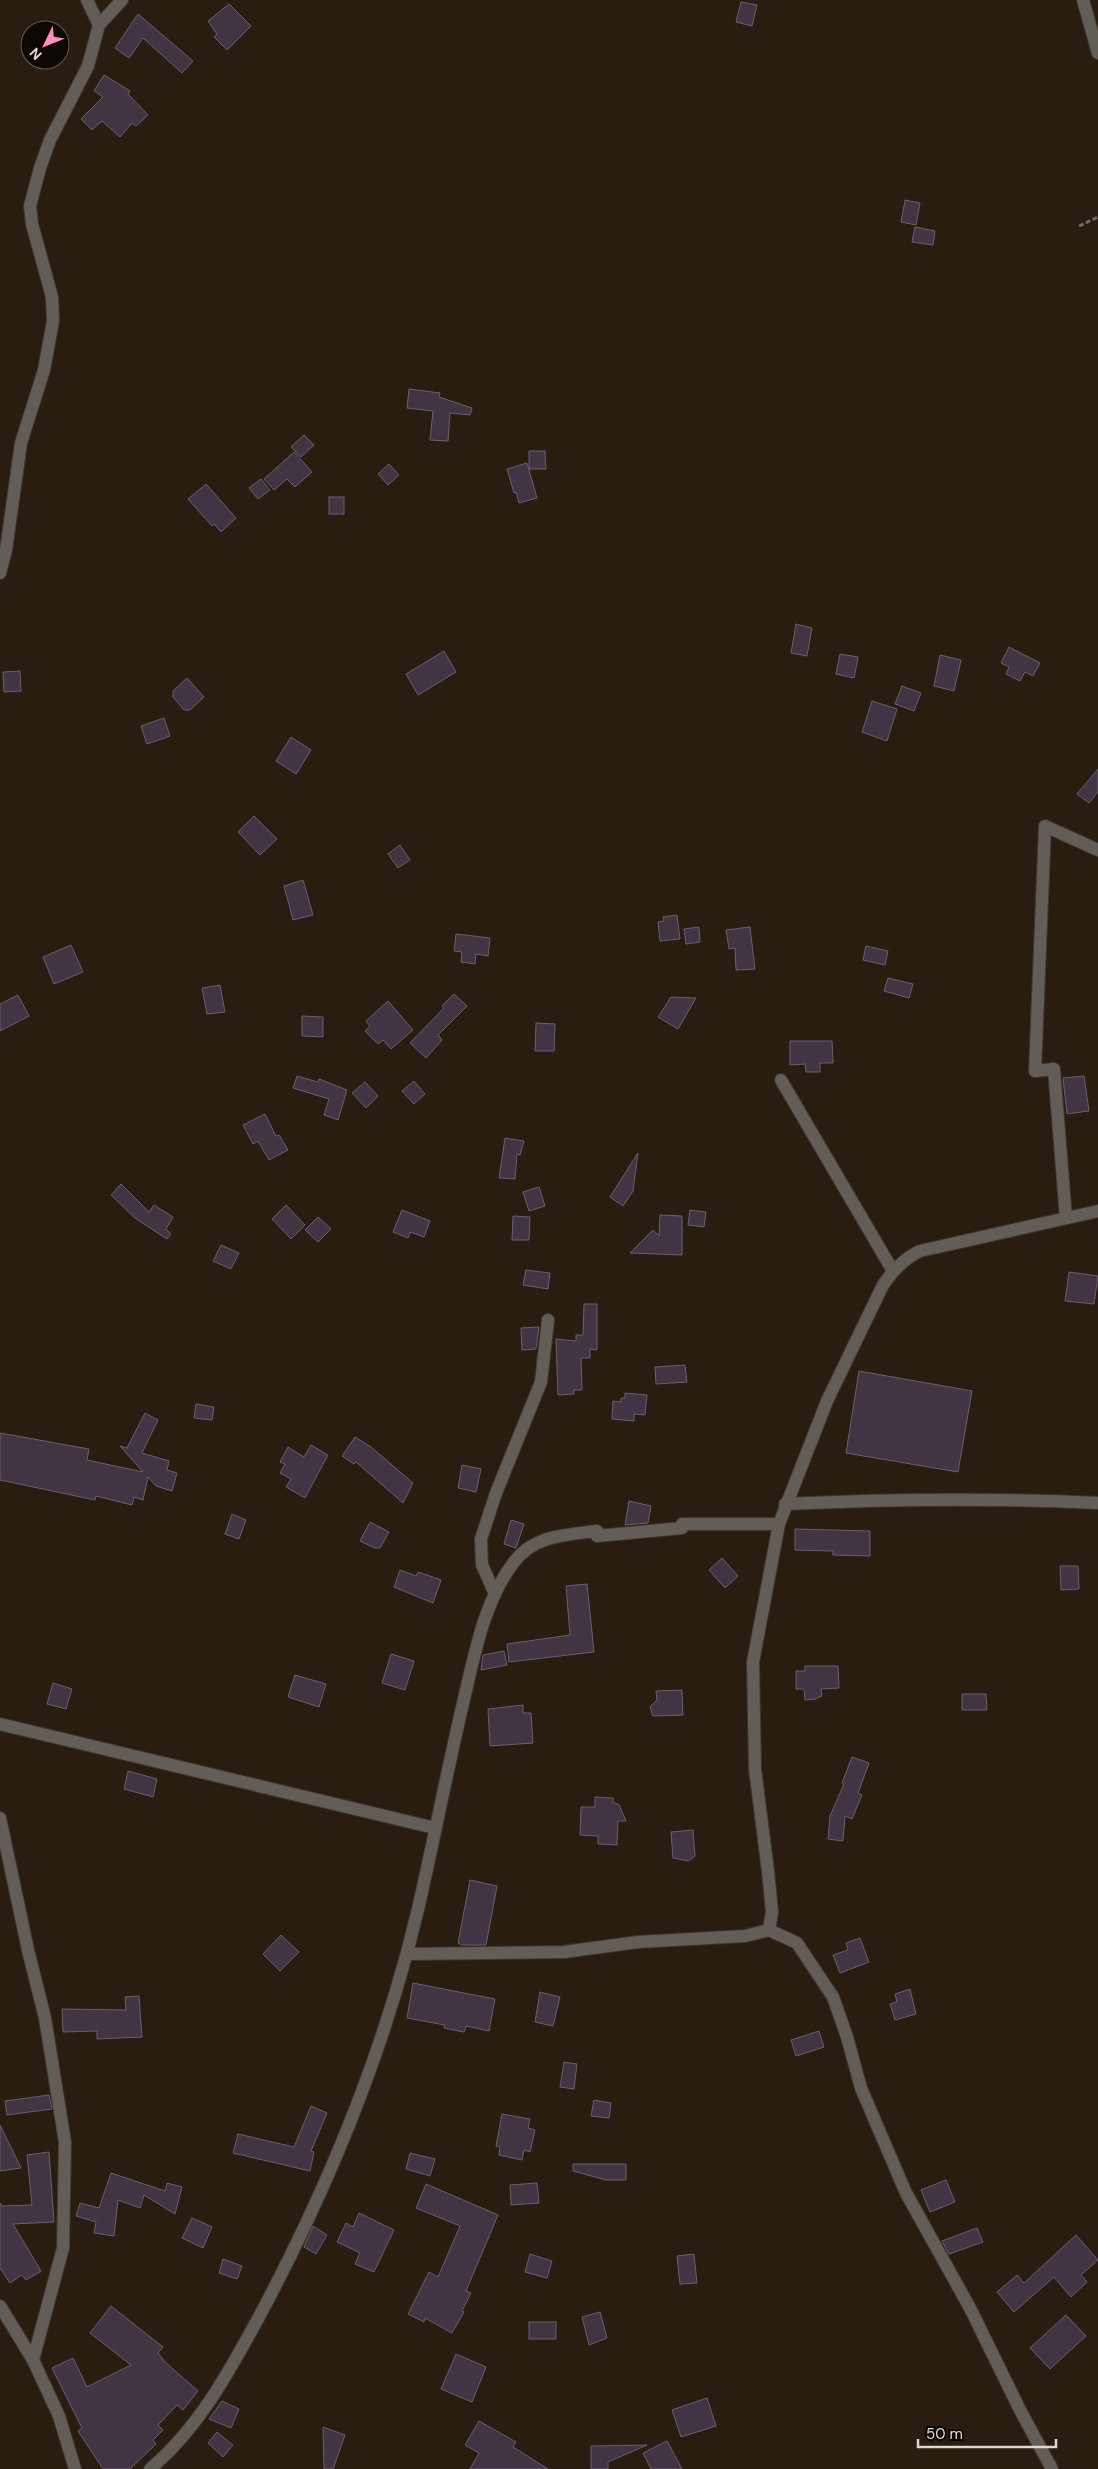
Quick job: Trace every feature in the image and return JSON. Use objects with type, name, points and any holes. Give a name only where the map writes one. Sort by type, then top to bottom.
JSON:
[{"type":"street","points":[[87,0],[99,25]]},
{"type":"street","points":[[0,573],[6,550],[22,443],[44,370],[53,321],[52,297],[32,224],[30,206],[50,140],[88,66],[99,25],[122,0]]},
{"type":"street","points":[[1083,0],[1098,53]]},
{"type":"street","points":[[1066,1218],[1054,1068],[1035,1071],[1045,826],[1098,850]]},
{"type":"street","points":[[781,1080],[893,1271]]},
{"type":"street","points":[[769,1930],[772,1912],[756,1770],[753,1662],[779,1524],[839,1374],[883,1285],[903,1261],[920,1251],[1098,1211]]},
{"type":"street","points":[[496,1594],[482,1565],[481,1539],[496,1493],[541,1382],[548,1320]]},
{"type":"street","points":[[786,1504],[901,1498],[1020,1499],[1098,1503]]},
{"type":"street","points":[[150,2469],[169,2453],[207,2405],[236,2359],[292,2256],[350,2127],[408,1954],[478,1641],[496,1594],[514,1562],[534,1544],[543,1539],[597,1531],[597,1536],[682,1528],[682,1524],[779,1524]]},
{"type":"street","points":[[0,1724],[435,1828]]},
{"type":"street","points":[[0,1818],[28,1950],[45,2018],[65,2142],[63,2248],[33,2360]]},
{"type":"street","points":[[408,1954],[564,1952],[638,1942],[744,1936],[769,1930],[797,1942],[833,1997],[847,2037],[861,2088],[906,2194],[970,2308],[1020,2410],[1052,2469]]},
{"type":"street","points":[[0,2306],[33,2360],[59,2416],[75,2469]]},
{"type":"path","points":[[1079,226],[1098,216]]},
{"type":"building","points":[[741,2],[757,5],[752,26],[736,22]]},
{"type":"building","points":[[229,4],[251,26],[227,50],[214,37],[217,34],[208,21]]},
{"type":"building","points":[[138,14],[193,61],[182,73],[143,38],[129,58],[115,48]]},
{"type":"building","points":[[104,75],[130,91],[128,94],[148,115],[136,126],[132,123],[120,137],[102,121],[92,130],[81,119],[103,97],[94,91]]},
{"type":"building","points":[[905,200],[920,203],[916,225],[901,222]]},
{"type":"building","points":[[915,227],[935,231],[933,245],[912,242]]},
{"type":"building","points":[[409,389],[440,393],[439,397],[472,408],[470,415],[450,413],[448,441],[430,440],[433,411],[407,408]]},
{"type":"building","points":[[304,435],[314,445],[301,457],[291,447]]},
{"type":"building","points":[[529,451],[545,451],[546,469],[529,469]]},
{"type":"building","points":[[294,452],[312,472],[295,487],[287,479],[274,490],[264,479]]},
{"type":"building","points":[[527,463],[537,498],[519,503],[507,469]]},
{"type":"building","points":[[389,464],[399,475],[388,485],[378,474]]},
{"type":"building","points":[[261,479],[270,490],[258,499],[249,488]]},
{"type":"building","points":[[206,484],[236,518],[221,532],[214,524],[212,526],[188,499]]},
{"type":"building","points":[[329,497],[344,497],[344,514],[329,514]]},
{"type":"building","points":[[796,624],[812,628],[807,656],[791,653]]},
{"type":"building","points":[[1009,647],[1040,663],[1033,676],[1025,672],[1020,681],[1006,674],[1009,667],[1001,663]]},
{"type":"building","points":[[444,651],[456,672],[418,695],[406,674]]},
{"type":"building","points":[[840,654],[858,657],[854,678],[836,674]]},
{"type":"building","points":[[940,655],[961,660],[954,691],[934,686]]},
{"type":"building","points":[[20,671],[21,691],[4,692],[3,672]]},
{"type":"building","points":[[187,678],[204,697],[190,710],[184,710],[173,697],[173,691]]},
{"type":"building","points":[[902,686],[921,693],[914,711],[895,704]]},
{"type":"building","points":[[872,701],[897,709],[887,741],[862,732]]},
{"type":"building","points":[[164,718],[170,736],[147,744],[141,726]]},
{"type":"building","points":[[291,737],[311,750],[296,774],[276,761]]},
{"type":"building","points":[[1098,769],[1098,792],[1089,803],[1077,794]]},
{"type":"building","points":[[254,816],[277,839],[260,855],[238,832]]},
{"type":"building","points":[[400,845],[410,860],[398,868],[388,854]]},
{"type":"building","points":[[303,880],[313,915],[293,920],[284,886]]},
{"type":"building","points":[[677,915],[680,939],[660,941],[658,922],[664,921],[663,917]]},
{"type":"building","points":[[699,927],[700,942],[686,944],[684,929]]},
{"type":"building","points":[[750,927],[755,969],[736,970],[735,948],[729,949],[726,930]]},
{"type":"building","points":[[456,934],[490,938],[488,956],[476,954],[475,964],[461,962],[462,952],[454,951]]},
{"type":"building","points":[[71,945],[83,972],[54,984],[43,957]]},
{"type":"building","points":[[866,946],[888,951],[885,965],[863,960]]},
{"type":"building","points":[[888,978],[913,984],[909,998],[884,991]]},
{"type":"building","points":[[220,985],[225,1012],[207,1014],[202,988]]},
{"type":"building","points":[[454,994],[467,1006],[438,1035],[442,1040],[426,1058],[410,1043],[444,1008],[442,1006]]},
{"type":"building","points":[[18,995],[29,1016],[0,1031],[0,1004]]},
{"type":"building","points":[[671,997],[696,998],[678,1029],[658,1017]]},
{"type":"building","points":[[388,1001],[413,1030],[391,1049],[383,1040],[378,1044],[365,1031],[370,1026],[366,1021]]},
{"type":"building","points":[[302,1016],[323,1017],[323,1037],[302,1036]]},
{"type":"building","points":[[536,1023],[555,1024],[554,1051],[535,1051]]},
{"type":"building","points":[[790,1041],[832,1041],[833,1063],[820,1063],[820,1072],[806,1072],[805,1064],[790,1065]]},
{"type":"building","points":[[297,1076],[318,1082],[319,1079],[347,1090],[338,1120],[324,1115],[329,1099],[293,1088]]},
{"type":"building","points":[[1084,1076],[1089,1111],[1067,1114],[1063,1078]]},
{"type":"building","points":[[414,1081],[425,1094],[414,1104],[402,1091]]},
{"type":"building","points":[[365,1082],[378,1096],[366,1108],[352,1093]]},
{"type":"building","points":[[265,1114],[276,1136],[279,1135],[288,1150],[269,1160],[258,1141],[253,1144],[243,1125]]},
{"type":"building","points":[[505,1138],[524,1141],[520,1155],[517,1154],[515,1179],[499,1178]]},
{"type":"building","points":[[638,1153],[633,1191],[623,1206],[610,1197]]},
{"type":"building","points":[[121,1184],[149,1212],[154,1205],[173,1217],[166,1229],[171,1234],[167,1239],[135,1218],[111,1195]]},
{"type":"building","points":[[539,1187],[545,1206],[529,1211],[523,1192]]},
{"type":"building","points":[[286,1205],[305,1225],[291,1239],[272,1219]]},
{"type":"building","points":[[402,1210],[430,1221],[424,1237],[410,1232],[408,1238],[393,1232]]},
{"type":"building","points":[[690,1210],[706,1212],[704,1227],[688,1225]]},
{"type":"building","points":[[660,1215],[682,1216],[682,1255],[630,1253],[653,1230],[659,1236]]},
{"type":"building","points":[[513,1216],[530,1217],[529,1240],[512,1240]]},
{"type":"building","points":[[318,1217],[331,1229],[318,1242],[305,1230]]},
{"type":"building","points":[[221,1245],[239,1253],[231,1269],[213,1261]]},
{"type":"building","points":[[526,1270],[550,1273],[548,1289],[523,1285]]},
{"type":"building","points":[[1069,1272],[1098,1276],[1094,1304],[1065,1301]]},
{"type":"building","points":[[584,1304],[597,1304],[597,1350],[590,1349],[590,1358],[581,1358],[582,1390],[574,1390],[574,1394],[558,1395],[556,1339],[576,1341],[576,1335],[583,1335]]},
{"type":"building","points":[[539,1327],[536,1349],[522,1350],[521,1328]]},
{"type":"building","points":[[685,1365],[687,1382],[656,1384],[655,1367]]},
{"type":"building","points":[[859,1371],[972,1391],[958,1472],[846,1453]]},
{"type":"building","points":[[625,1393],[647,1395],[645,1415],[634,1414],[634,1421],[612,1419],[613,1401],[621,1402],[621,1398],[625,1398]]},
{"type":"building","points":[[196,1404],[214,1407],[212,1420],[194,1418]]},
{"type":"building","points":[[145,1413],[158,1420],[142,1453],[169,1461],[167,1470],[177,1473],[172,1491],[156,1486],[148,1477],[143,1500],[134,1497],[132,1505],[96,1496],[95,1500],[0,1480],[0,1433],[89,1449],[87,1460],[143,1472],[120,1446],[127,1448]]},
{"type":"building","points":[[355,1437],[371,1447],[413,1483],[403,1503],[356,1462],[354,1464],[342,1456]]},
{"type":"building","points":[[311,1445],[328,1455],[305,1498],[286,1487],[291,1479],[280,1473],[285,1464],[280,1462],[288,1447],[304,1457]]},
{"type":"building","points":[[462,1465],[481,1469],[476,1492],[458,1488]]},
{"type":"building","points":[[629,1501],[651,1506],[648,1523],[625,1525]]},
{"type":"building","points":[[232,1514],[246,1520],[239,1539],[225,1534]]},
{"type":"building","points":[[511,1520],[524,1524],[516,1548],[504,1544]]},
{"type":"building","points":[[370,1522],[389,1532],[380,1548],[375,1548],[360,1541]]},
{"type":"building","points":[[795,1529],[870,1531],[870,1556],[833,1555],[833,1551],[795,1550]]},
{"type":"building","points":[[722,1558],[738,1576],[725,1588],[709,1570]]},
{"type":"building","points":[[1060,1566],[1078,1566],[1079,1589],[1061,1590]]},
{"type":"building","points":[[400,1570],[416,1576],[418,1572],[441,1580],[433,1603],[394,1587]]},
{"type":"building","points":[[587,1584],[594,1652],[509,1662],[507,1644],[570,1635],[566,1586]]},
{"type":"building","points":[[504,1651],[507,1665],[481,1670],[483,1655]]},
{"type":"building","points":[[391,1654],[414,1661],[405,1690],[382,1683]]},
{"type":"building","points":[[805,1666],[838,1666],[839,1688],[821,1689],[822,1696],[805,1700],[804,1689],[796,1689],[796,1671],[805,1671]]},
{"type":"building","points":[[295,1675],[326,1684],[319,1707],[288,1697]]},
{"type":"building","points":[[53,1683],[72,1689],[66,1709],[47,1704]]},
{"type":"building","points":[[682,1690],[683,1715],[653,1716],[650,1707],[657,1700],[656,1691]]},
{"type":"building","points":[[962,1694],[986,1694],[987,1710],[962,1710]]},
{"type":"building","points":[[523,1705],[523,1713],[531,1713],[533,1743],[490,1746],[488,1709]]},
{"type":"building","points":[[852,1757],[869,1763],[858,1793],[862,1795],[852,1819],[845,1816],[843,1841],[828,1839],[830,1816],[844,1784],[842,1783]]},
{"type":"building","points":[[128,1771],[157,1779],[153,1797],[124,1789]]},
{"type":"building","points":[[595,1797],[613,1798],[613,1802],[619,1805],[626,1821],[618,1821],[617,1845],[598,1844],[598,1836],[580,1835],[581,1807],[595,1807]]},
{"type":"building","points":[[693,1830],[695,1856],[688,1861],[673,1858],[671,1832]]},
{"type":"building","points":[[470,1880],[497,1886],[486,1945],[462,1945],[458,1943]]},
{"type":"building","points":[[281,1935],[299,1952],[280,1971],[263,1954]]},
{"type":"building","points":[[860,1938],[869,1962],[840,1973],[833,1955],[848,1950],[846,1943]]},
{"type":"building","points":[[413,1983],[495,1999],[489,2031],[466,2026],[464,2032],[444,2028],[445,2025],[407,2018]]},
{"type":"building","points":[[910,1989],[916,2014],[895,2020],[890,2004],[897,2002],[895,1994]]},
{"type":"building","points":[[540,1992],[560,1997],[553,2026],[535,2022]]},
{"type":"building","points":[[139,1996],[142,2037],[97,2039],[97,2031],[63,2032],[62,2009],[126,2010],[125,1997]]},
{"type":"building","points":[[819,2031],[824,2047],[796,2056],[791,2040]]},
{"type":"building","points":[[564,2062],[577,2064],[574,2089],[560,2087]]},
{"type":"building","points":[[49,2095],[52,2109],[7,2115],[5,2101]]},
{"type":"building","points":[[594,2100],[611,2103],[609,2118],[591,2116]]},
{"type":"building","points":[[311,2106],[327,2113],[311,2151],[314,2152],[310,2171],[233,2153],[238,2134],[294,2147]]},
{"type":"building","points":[[502,2114],[530,2119],[528,2128],[535,2130],[530,2152],[524,2150],[522,2160],[499,2155],[500,2147],[496,2146]]},
{"type":"building","points":[[0,2125],[21,2168],[0,2171]]},
{"type":"building","points":[[49,2152],[54,2222],[13,2224],[41,2271],[26,2280],[22,2275],[10,2283],[0,2268],[0,2203],[2,2206],[32,2205],[27,2155]]},
{"type":"building","points":[[410,2153],[435,2159],[430,2176],[406,2169]]},
{"type":"building","points":[[573,2164],[626,2164],[626,2180],[606,2180],[573,2171]]},
{"type":"building","points":[[111,2173],[165,2191],[167,2183],[182,2187],[175,2214],[144,2195],[140,2208],[118,2200],[114,2236],[94,2233],[96,2222],[76,2216],[80,2203],[99,2208]]},
{"type":"building","points":[[946,2180],[955,2202],[930,2212],[921,2190]]},
{"type":"building","points":[[537,2183],[539,2203],[511,2205],[510,2185]]},
{"type":"building","points":[[426,2184],[498,2215],[466,2291],[471,2293],[462,2311],[464,2312],[452,2333],[425,2318],[424,2322],[408,2314],[429,2272],[438,2277],[460,2226],[416,2208]]},
{"type":"building","points":[[359,2213],[394,2230],[374,2272],[355,2264],[360,2253],[337,2242],[346,2223],[353,2227]]},
{"type":"building","points":[[192,2218],[212,2227],[203,2248],[182,2238]]},
{"type":"building","points":[[313,2226],[327,2235],[316,2254],[304,2247]]},
{"type":"building","points":[[977,2228],[983,2242],[949,2254],[942,2241]]},
{"type":"building","points":[[1076,2235],[1098,2260],[1081,2275],[1087,2282],[1071,2297],[1054,2277],[1014,2312],[997,2292],[1017,2275],[1024,2283]]},
{"type":"building","points":[[530,2254],[552,2261],[547,2278],[525,2272]]},
{"type":"building","points":[[694,2254],[697,2283],[680,2284],[677,2256]]},
{"type":"building","points":[[223,2259],[242,2266],[237,2279],[219,2273]]},
{"type":"building","points":[[111,2306],[163,2347],[158,2353],[165,2362],[198,2391],[183,2410],[177,2405],[158,2425],[163,2430],[153,2440],[156,2444],[130,2469],[103,2469],[78,2431],[82,2428],[52,2368],[73,2358],[87,2387],[131,2365],[90,2333]]},
{"type":"building","points":[[600,2312],[607,2338],[589,2345],[582,2317]]},
{"type":"building","points":[[1066,2315],[1086,2336],[1050,2369],[1030,2348]]},
{"type":"building","points":[[529,2322],[556,2322],[556,2339],[529,2339]]},
{"type":"building","points":[[456,2354],[486,2367],[472,2402],[441,2389]]},
{"type":"building","points":[[707,2398],[716,2426],[681,2437],[672,2410]]},
{"type":"building","points":[[222,2401],[239,2409],[231,2428],[209,2419]]},
{"type":"building","points":[[479,2421],[516,2442],[513,2447],[548,2469],[470,2469],[479,2453],[465,2445]]},
{"type":"building","points":[[323,2427],[345,2435],[333,2469],[324,2469]]},
{"type":"building","points":[[217,2432],[233,2445],[223,2457],[208,2443]]},
{"type":"building","points":[[667,2441],[682,2469],[651,2469],[643,2453]]},
{"type":"building","points":[[647,2445],[608,2462],[608,2469],[591,2469],[591,2446]]}]
